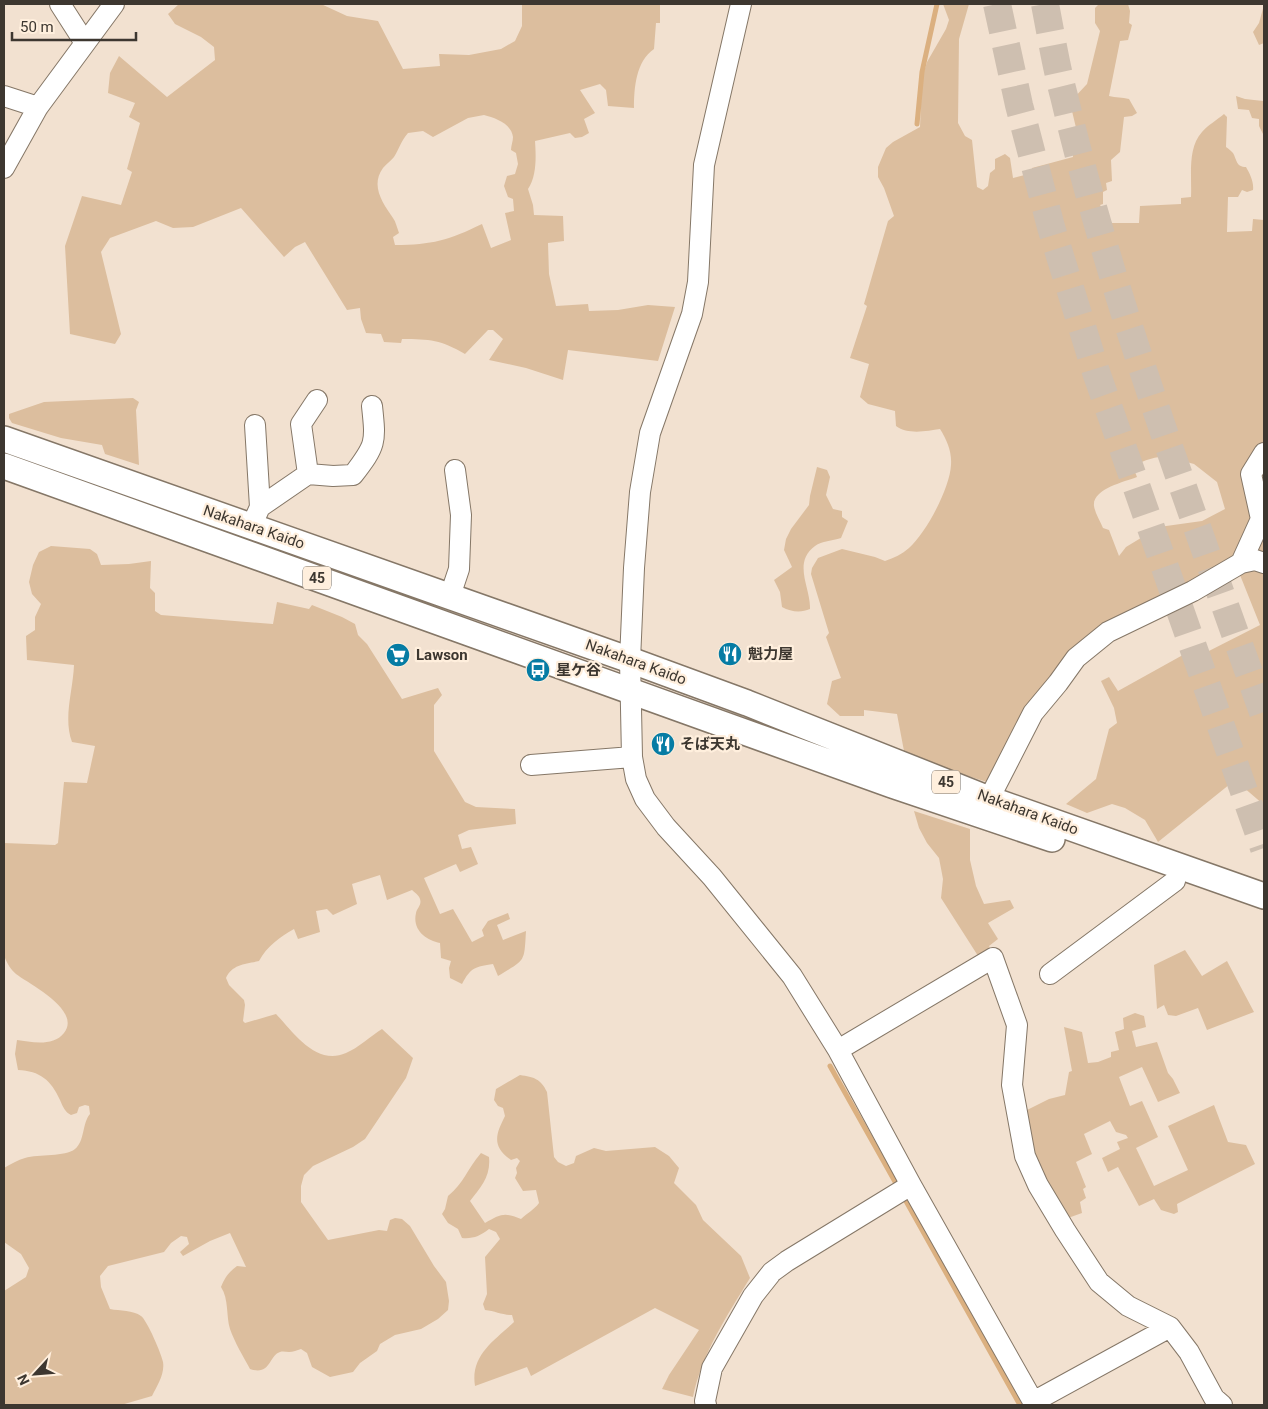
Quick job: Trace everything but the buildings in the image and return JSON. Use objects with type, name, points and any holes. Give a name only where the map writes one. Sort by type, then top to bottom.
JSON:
[{"type":"main road","name":"Nakahara Kaido","points":[[4,439],[256,517],[450,596],[747,703],[990,799],[1263,898]]},
{"type":"main road","name":"Nakahara Kaido","points":[[4,466],[892,785],[1175,881],[1263,898]]},
{"type":"street","points":[[60,4],[84,43]]},
{"type":"street","points":[[4,168],[38,107],[114,4]]},
{"type":"street","points":[[741,4],[704,165],[698,282],[692,314],[650,433],[640,492],[630,660],[632,757],[636,779],[645,799],[666,828],[712,877],[792,976],[838,1050],[911,1185],[1034,1404],[1170,1327]]},
{"type":"street","points":[[4,96],[38,107]]},
{"type":"street","points":[[308,474],[301,424],[317,400]]},
{"type":"street","points":[[256,517],[308,474],[353,475],[369,454],[375,436],[372,406]]},
{"type":"street","points":[[255,425],[256,517]]},
{"type":"street","points":[[1241,563],[1261,519],[1251,474],[1264,453]]},
{"type":"street","points":[[450,596],[459,569],[460,515],[455,470]]},
{"type":"street","points":[[990,799],[1033,713],[1076,658],[1108,632],[1193,591],[1241,563],[1255,560],[1264,563]]},
{"type":"street","points":[[531,765],[632,757]]},
{"type":"street","points":[[1050,974],[1175,881]]},
{"type":"street","points":[[838,1050],[993,958],[1016,1025],[1012,1085],[1024,1156],[1035,1178],[1065,1230],[1099,1282],[1128,1306],[1170,1327],[1189,1352],[1214,1398],[1222,1405]]},
{"type":"street","points":[[706,1405],[705,1401],[712,1368],[753,1296],[772,1272],[911,1185]]},
{"type":"shaded area","points":[[179,4],[321,4],[347,16],[378,21],[403,69],[440,66],[439,54],[469,55],[501,49],[515,41],[522,26],[522,4],[660,4],[660,23],[656,23],[654,49],[643,60],[637,75],[634,108],[608,106],[606,90],[600,84],[580,90],[595,113],[584,119],[589,133],[582,137],[575,138],[570,133],[535,141],[536,159],[533,178],[528,189],[534,215],[563,216],[564,241],[548,243],[549,274],[556,306],[588,304],[589,311],[618,310],[648,305],[675,307],[658,361],[568,350],[563,380],[526,368],[489,360],[503,339],[493,330],[488,330],[465,354],[442,343],[428,340],[402,339],[401,343],[384,342],[381,334],[366,333],[361,319],[360,308],[347,310],[305,242],[295,247],[284,257],[241,208],[193,227],[173,228],[156,221],[110,238],[101,252],[121,334],[115,344],[70,334],[65,246],[82,196],[121,205],[132,172],[127,169],[140,123],[129,117],[135,103],[108,93],[110,73],[119,56],[167,97],[215,60],[214,47],[201,37],[175,24],[168,14]],"holes":[[[484,115],[502,122],[512,132],[511,150],[516,153],[518,164],[515,174],[507,176],[504,186],[508,197],[513,199],[514,211],[505,213],[511,240],[491,248],[482,224],[460,234],[430,243],[395,245],[393,237],[399,233],[395,221],[379,194],[378,188],[379,175],[383,168],[394,157],[408,133],[423,131],[433,137],[468,118]]]},
{"type":"shaded area","points":[[943,4],[969,4],[959,39],[958,123],[965,136],[972,140],[977,187],[983,190],[988,186],[990,173],[995,169],[995,159],[1005,154],[1010,158],[1013,178],[1032,173],[1032,168],[1073,157],[1072,143],[1077,132],[1072,111],[1072,100],[1087,84],[1100,31],[1095,23],[1095,8],[1099,4],[1128,4],[1130,11],[1129,23],[1132,25],[1128,40],[1120,41],[1109,96],[1129,99],[1137,113],[1124,117],[1120,152],[1111,160],[1112,181],[1106,183],[1107,190],[1103,192],[1103,204],[1100,205],[1112,223],[1139,223],[1140,206],[1181,204],[1181,198],[1191,197],[1191,163],[1194,146],[1202,132],[1224,114],[1227,117],[1226,147],[1233,153],[1237,163],[1246,167],[1253,187],[1253,190],[1247,192],[1242,190],[1238,197],[1228,197],[1227,232],[1252,231],[1253,219],[1264,220],[1264,450],[1250,473],[1264,512],[1264,805],[1235,780],[1158,842],[1145,820],[1125,808],[1112,804],[1087,813],[1066,804],[1096,779],[1109,729],[1117,723],[1114,708],[1101,681],[1109,677],[1118,691],[1199,646],[1203,654],[1260,625],[1240,575],[1116,622],[990,783],[921,761],[904,751],[897,714],[864,710],[864,716],[840,716],[827,704],[832,681],[841,678],[826,637],[829,633],[811,574],[812,568],[818,558],[842,549],[885,561],[904,552],[923,532],[942,497],[950,475],[950,451],[940,429],[918,432],[906,431],[896,426],[895,411],[868,404],[860,397],[869,364],[850,358],[867,306],[864,304],[888,221],[894,216],[878,177],[878,167],[886,148],[920,127],[922,78],[927,62],[946,29],[949,20]],"holes":[[[1169,456],[1174,464],[1183,461],[1194,464],[1217,482],[1225,509],[1202,521],[1159,527],[1126,547],[1119,556],[1109,530],[1103,528],[1096,514],[1095,500],[1098,495],[1110,487],[1137,477],[1133,467],[1142,462]]]},
{"type":"shaded area","points":[[1264,5],[1264,43],[1259,45],[1253,32],[1259,23]]},
{"type":"shaded area","points":[[1236,96],[1263,101],[1264,136],[1259,126],[1259,119],[1252,118],[1249,110],[1238,109]]},
{"type":"shaded area","points":[[133,398],[139,402],[136,410],[139,465],[105,454],[102,445],[61,438],[12,423],[9,418],[9,414],[44,402]]},
{"type":"shaded area","points":[[817,467],[827,470],[830,477],[826,495],[833,509],[842,511],[842,517],[848,521],[841,538],[818,544],[808,553],[805,560],[804,576],[810,609],[792,611],[782,607],[780,592],[774,580],[792,567],[784,550],[786,539],[809,505]]},
{"type":"shaded area","points":[[51,546],[90,549],[97,554],[101,565],[151,561],[150,588],[155,593],[155,611],[161,615],[273,624],[277,602],[309,609],[312,605],[355,624],[358,635],[367,644],[402,699],[438,688],[442,695],[434,705],[434,751],[465,802],[476,807],[515,809],[516,824],[469,830],[458,835],[462,849],[471,847],[478,864],[460,872],[456,864],[424,878],[440,914],[453,909],[472,942],[484,936],[482,930],[488,921],[508,913],[510,919],[497,925],[503,940],[526,931],[525,949],[522,959],[519,963],[498,976],[493,964],[474,969],[468,974],[462,984],[450,978],[449,968],[451,961],[441,958],[440,943],[425,937],[416,924],[416,913],[420,903],[419,896],[412,890],[387,900],[380,875],[352,884],[357,904],[333,915],[327,909],[316,911],[320,932],[298,939],[294,929],[274,942],[259,961],[236,967],[226,978],[229,985],[244,1000],[243,1021],[245,1023],[276,1014],[306,1045],[325,1055],[335,1056],[351,1051],[382,1029],[413,1058],[406,1078],[365,1139],[353,1147],[313,1166],[304,1175],[301,1186],[301,1202],[328,1240],[379,1230],[387,1231],[390,1220],[395,1218],[402,1219],[410,1226],[446,1282],[449,1301],[448,1310],[438,1319],[421,1329],[395,1335],[380,1344],[377,1351],[360,1363],[353,1372],[330,1377],[312,1367],[307,1353],[301,1349],[276,1354],[262,1370],[250,1369],[230,1329],[224,1292],[221,1287],[234,1268],[237,1266],[246,1267],[230,1233],[210,1241],[183,1256],[180,1252],[189,1244],[187,1237],[181,1236],[171,1243],[164,1252],[108,1266],[100,1276],[101,1287],[110,1309],[141,1316],[157,1345],[163,1362],[163,1371],[152,1396],[121,1405],[4,1405],[4,1291],[26,1277],[29,1268],[21,1254],[4,1242],[4,1168],[25,1158],[71,1152],[78,1146],[90,1114],[89,1106],[85,1105],[79,1107],[77,1113],[69,1114],[64,1109],[57,1093],[49,1082],[33,1072],[18,1070],[15,1054],[17,1040],[48,1042],[64,1033],[68,1024],[66,1015],[52,999],[12,971],[4,954],[4,843],[55,845],[58,843],[64,782],[87,783],[95,746],[72,742],[69,733],[68,714],[74,665],[27,660],[26,636],[35,630],[35,617],[41,604],[32,594],[29,582],[33,565],[39,552]]},
{"type":"shaded area","points":[[914,811],[970,829],[970,860],[976,886],[984,904],[1010,900],[1014,908],[988,923],[998,939],[989,946],[992,952],[980,959],[941,898],[943,879],[939,858],[927,843],[919,828]]},
{"type":"shaded area","points":[[1185,950],[1202,976],[1227,961],[1254,1012],[1207,1030],[1198,1008],[1176,1016],[1168,1015],[1164,1005],[1157,1009],[1154,965]]},
{"type":"shaded area","points":[[1135,1013],[1144,1016],[1146,1027],[1132,1031],[1136,1047],[1157,1042],[1168,1073],[1180,1093],[1158,1102],[1142,1067],[1119,1077],[1130,1106],[1142,1101],[1158,1137],[1136,1148],[1154,1186],[1188,1170],[1168,1126],[1214,1105],[1228,1142],[1246,1145],[1255,1164],[1177,1204],[1178,1212],[1174,1214],[1161,1210],[1154,1199],[1139,1206],[1118,1167],[1108,1172],[1102,1158],[1120,1149],[1117,1142],[1128,1138],[1126,1135],[1116,1132],[1110,1121],[1084,1134],[1092,1154],[1076,1162],[1086,1187],[1083,1189],[1086,1198],[1080,1202],[1082,1213],[1068,1218],[1039,1171],[1023,1112],[1049,1099],[1065,1095],[1069,1072],[1072,1071],[1064,1027],[1082,1032],[1088,1063],[1098,1062],[1111,1057],[1111,1052],[1119,1050],[1115,1032],[1124,1029],[1123,1018]]},
{"type":"shaded area","points":[[520,1075],[536,1079],[547,1092],[554,1157],[558,1162],[566,1166],[574,1163],[576,1156],[594,1148],[606,1151],[655,1147],[669,1156],[679,1168],[674,1183],[696,1205],[703,1220],[741,1256],[750,1278],[709,1350],[702,1365],[693,1397],[662,1389],[669,1375],[699,1330],[655,1308],[531,1376],[527,1367],[475,1386],[474,1375],[480,1357],[492,1342],[514,1322],[512,1315],[485,1310],[483,1304],[487,1294],[485,1257],[500,1239],[496,1232],[489,1229],[483,1234],[462,1238],[458,1229],[448,1223],[442,1214],[448,1196],[458,1186],[481,1153],[489,1157],[487,1176],[470,1201],[485,1223],[503,1215],[510,1215],[521,1219],[539,1203],[536,1190],[523,1191],[515,1178],[516,1168],[520,1161],[517,1158],[511,1160],[505,1155],[500,1150],[497,1140],[499,1128],[505,1116],[503,1108],[498,1106],[494,1100],[496,1089]]},
{"type":"waterway","points":[[917,124],[922,72],[937,4]]},
{"type":"waterway","points":[[830,1066],[898,1187]]},
{"type":"waterway","points":[[902,1194],[1020,1405]]},
{"type":"tunnel","points":[[997,4],[1019,105],[1051,227],[1096,372],[1264,848]]},
{"type":"tunnel","points":[[1045,4],[1061,85],[1084,175],[1130,331],[1182,485],[1264,715]]},
{"type":"place","name":"魁力屋","points":[[730,654]]},
{"type":"place","name":"Lawson","points":[[398,655]]},
{"type":"place","name":"星ケ谷","points":[[538,670]]},
{"type":"place","name":"そば天丸","points":[[663,744]]}]
